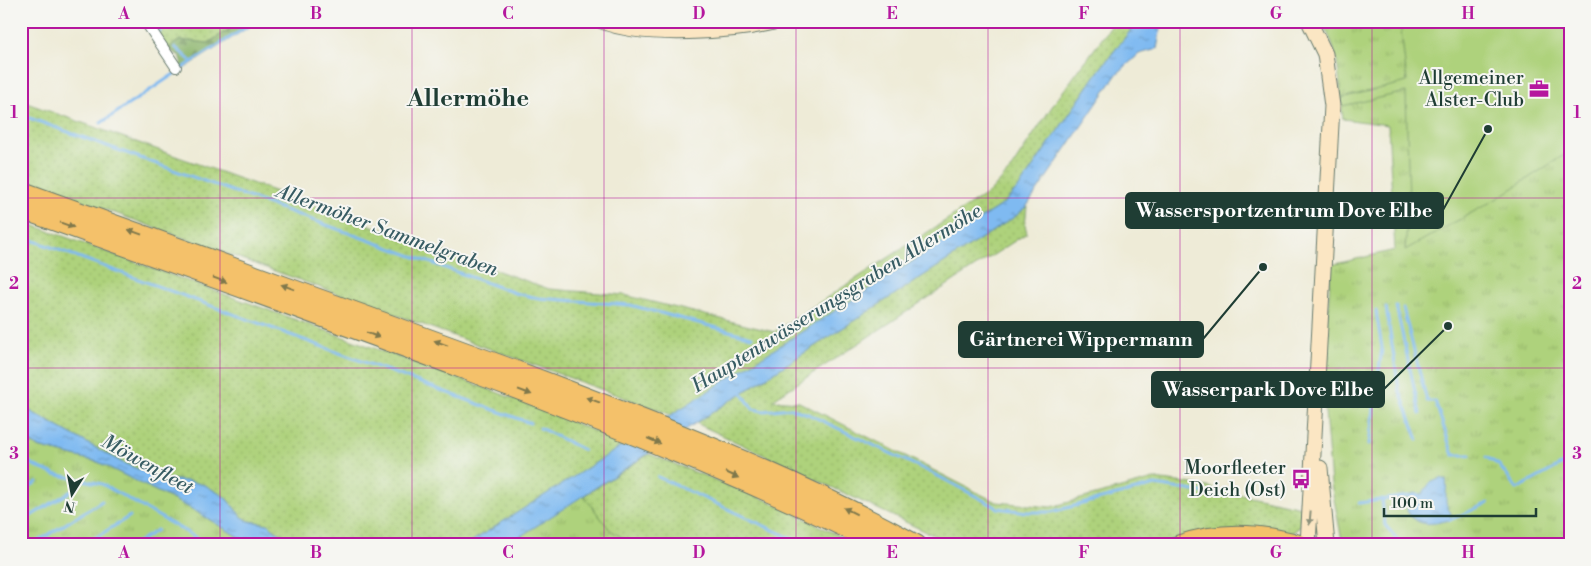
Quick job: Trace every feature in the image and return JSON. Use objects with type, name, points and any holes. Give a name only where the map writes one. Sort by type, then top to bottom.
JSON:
[{"type":"highway","points":[[21,191],[357,312],[639,417],[705,444],[888,538],[932,545]]},
{"type":"highway","points":[[21,209],[350,326],[621,428],[688,455],[817,513],[888,538],[917,545]]},
{"type":"highway","points":[[1180,545],[1192,540],[1231,535],[1251,535],[1301,545]]},
{"type":"street","points":[[145,21],[176,67]]},
{"type":"street","points":[[602,21],[637,31],[669,32],[762,25],[778,21]]},
{"type":"street","points":[[1308,21],[1325,54],[1332,106],[1317,367],[1316,434],[1308,545]]},
{"type":"street","points":[[1316,434],[1325,505],[1327,545]]},
{"type":"green space","points":[[148,21],[242,21],[208,43],[180,40],[167,49]]},
{"type":"green space","points":[[242,21],[258,21],[179,72],[176,67],[182,63],[180,56],[167,49],[180,40],[208,43]]},
{"type":"green space","points":[[1115,21],[1138,21],[1100,69],[1020,186],[1003,204],[672,415],[21,179],[21,101],[549,289],[624,295],[774,332],[991,191],[1010,170],[1055,102]]},
{"type":"green space","points":[[1320,21],[1570,21],[1570,545],[1343,545],[1331,484],[1323,387],[1331,265],[1395,250],[1388,125],[1343,119],[1340,81],[1335,55],[1332,43]]},
{"type":"green space","points":[[1400,21],[1570,21],[1570,151],[1498,198],[1405,250],[1409,202],[1406,92],[1342,106],[1341,98],[1407,82]]},
{"type":"green space","points":[[1027,206],[1025,225],[1027,233],[772,400],[799,402],[996,502],[1051,507],[1154,479],[1193,484],[1301,507],[1300,527],[1289,535],[1203,532],[1154,545],[954,545],[696,423],[1016,216]]},
{"type":"green space","points":[[21,221],[499,393],[627,444],[466,545],[294,545],[268,524],[249,521],[241,516],[225,497],[189,481],[162,479],[123,463],[21,406]]},
{"type":"green space","points":[[21,437],[38,447],[98,462],[190,508],[252,545],[21,545]]},
{"type":"green space","points":[[649,454],[771,502],[858,545],[507,545]]},
{"type":"green space","points":[[583,495],[610,530],[635,545],[507,545]]},
{"type":"water","points":[[1138,21],[1155,21],[1161,27],[1157,49],[1139,54],[1117,74],[1027,206],[1016,216],[507,545],[466,545],[1003,204],[1020,186],[1100,69]]},
{"type":"water","points":[[21,406],[123,463],[162,479],[189,481],[205,485],[225,497],[241,516],[249,521],[268,524],[294,545],[252,545],[190,508],[98,462],[38,447],[21,437]]},
{"type":"water","points":[[1441,478],[1446,480],[1446,501],[1451,513],[1450,520],[1425,523],[1415,520],[1407,511],[1409,496],[1413,493],[1422,494],[1430,483]]},
{"type":"waterway","points":[[153,21],[160,32]]},
{"type":"waterway","points":[[175,47],[192,62],[256,21]]},
{"type":"waterway","points":[[101,123],[192,62]]},
{"type":"waterway","name":"Allermöher Sammelgraben","points":[[21,115],[515,293],[538,298],[630,305],[752,337]]},
{"type":"waterway","points":[[21,236],[530,423]]},
{"type":"waterway","points":[[1396,306],[1420,414]]},
{"type":"waterway","points":[[1386,307],[1399,389],[1418,440]]},
{"type":"waterway","points":[[1403,308],[1427,401],[1435,401],[1453,455],[1470,455]]},
{"type":"waterway","points":[[1369,444],[1382,348],[1376,311]]},
{"type":"waterway","points":[[740,390],[753,409],[764,411],[790,408],[808,414],[936,475],[998,508],[1027,512],[1051,512],[1155,485],[1214,494]]},
{"type":"waterway","points":[[540,428],[584,450]]},
{"type":"waterway","points":[[21,457],[37,467],[54,474],[102,484],[209,545]]},
{"type":"waterway","points":[[1486,457],[1499,465],[1517,489],[1570,460]]},
{"type":"waterway","points":[[658,477],[806,545]]},
{"type":"waterway","points":[[21,492],[37,482]]},
{"type":"waterway","points":[[21,522],[73,490]]},
{"type":"waterway","points":[[1359,503],[1409,496]]},
{"type":"waterway","points":[[1382,499],[1385,525],[1402,545]]},
{"type":"waterway","points":[[32,545],[102,501]]},
{"type":"waterway","points":[[1450,520],[1488,503]]},
{"type":"waterway","points":[[84,545],[130,516]]},
{"type":"waterway","points":[[133,545],[157,530]]},
{"type":"place","name":"Allgemeiner Alster-Club","points":[[1539,89]]},
{"type":"place","name":"Wassersportzentrum Dove Elbe","points":[[1488,129]]},
{"type":"place","name":"Gärtnerei Wippermann","points":[[1263,267]]},
{"type":"place","name":"Wasserpark Dove Elbe","points":[[1448,326]]},
{"type":"place","name":"Moorfleeter Deich (Ost)","points":[[1301,479]]},
{"type":"district","name":"Allermöhe","points":[[468,99]]},
{"type":"water label","name":"Hauptentwässerungsgraben Allermöhe","points":[[837,299]]},
{"type":"water label","name":"Möwenfleet","points":[[147,465]]}]
